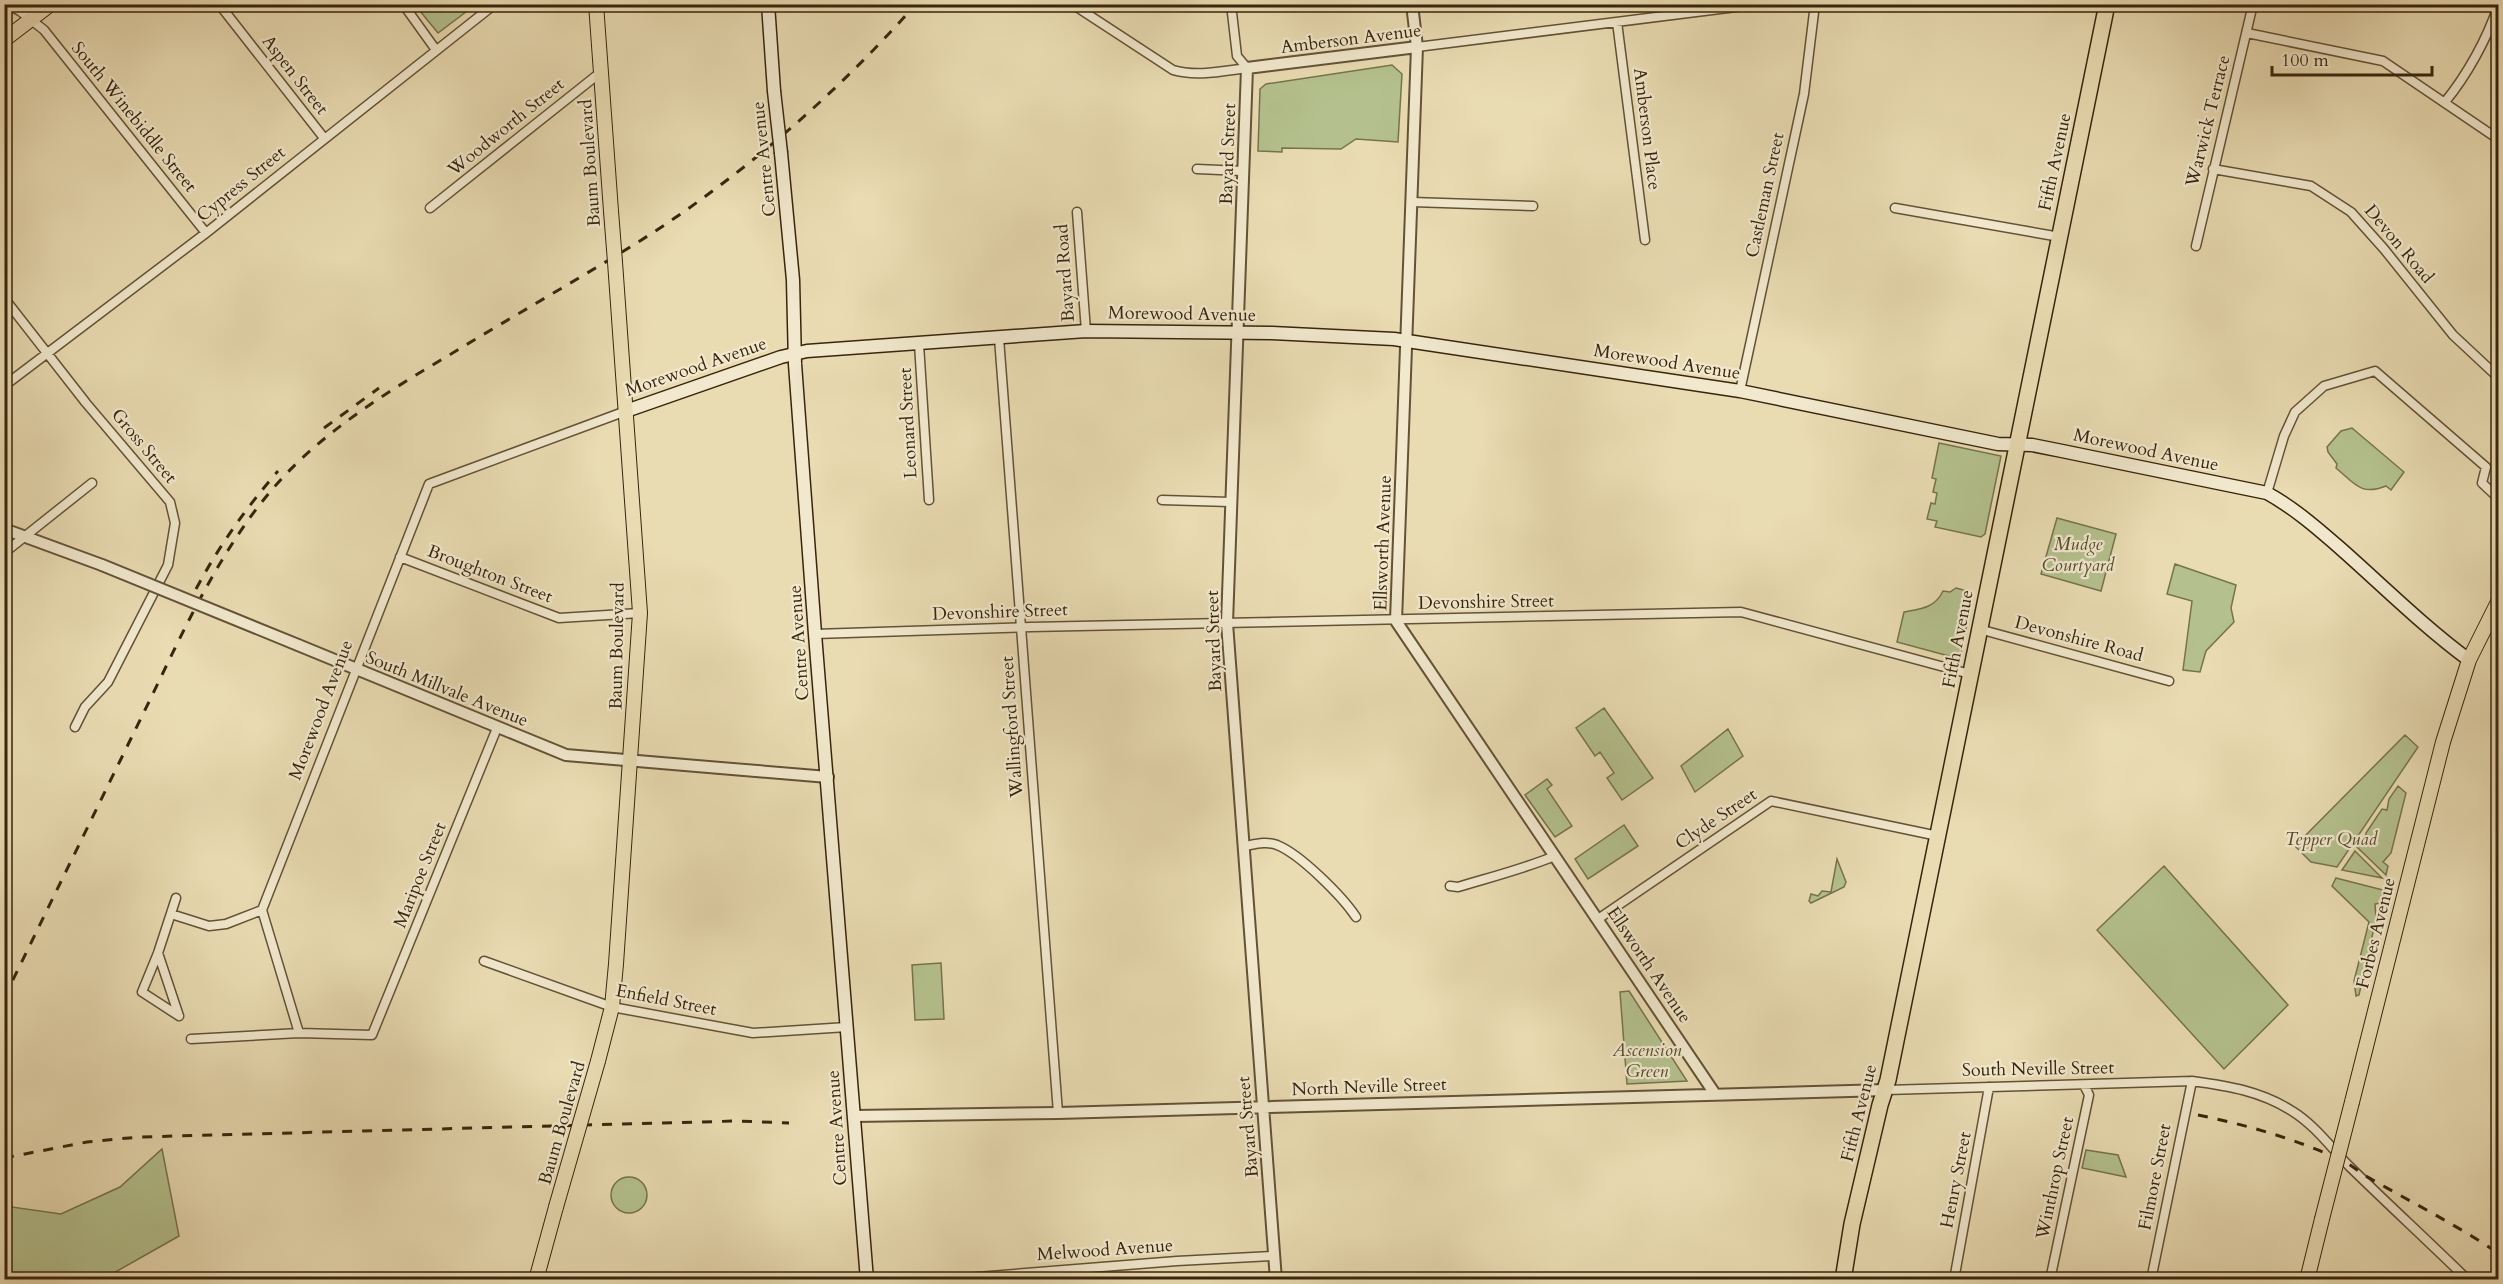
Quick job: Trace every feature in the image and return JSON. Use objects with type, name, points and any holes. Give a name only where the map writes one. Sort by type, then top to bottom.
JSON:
[{"type":"highway","name":"Fifth Avenue","points":[[1843,1280],[1852,1224],[1880,1105],[1886,1090],[2107,4]]},
{"type":"main road","points":[[4,40],[51,4]]},
{"type":"main road","name":"Baum Boulevard","points":[[536,1280],[612,1007],[640,613],[596,4]]},
{"type":"main road","name":"Centre Avenue","points":[[768,4],[774,91],[793,280],[795,353],[815,634],[867,1280]]},
{"type":"main road","name":"Morewood Avenue","points":[[626,411],[795,353],[1086,331],[1238,333],[1407,340],[1740,391],[1998,444],[2052,449],[2267,493],[2309,521],[2434,633],[2469,660]]},
{"type":"main road","name":"Forbes Avenue","points":[[2307,1280],[2443,742],[2469,660],[2499,602]]},
{"type":"street","name":"South Winebiddle Street","points":[[6,4],[44,30],[206,233]]},
{"type":"street","name":"Aspen Street","points":[[219,4],[324,138]]},
{"type":"street","points":[[403,4],[436,50]]},
{"type":"street","name":"Cypress Street","points":[[4,386],[206,233],[495,4]]},
{"type":"street","name":"Amberson Avenue","points":[[1072,4],[1173,70],[1184,73],[1247,68],[1760,4]]},
{"type":"street","name":"Bayard Street","points":[[1231,4],[1238,56],[1247,68],[1227,623],[1276,1280]]},
{"type":"street","name":"Ellsworth Avenue","points":[[1412,4],[1417,47],[1396,621],[1715,1094]]},
{"type":"street","name":"Castleman Street","points":[[1740,391],[1804,94],[1815,4]]},
{"type":"street","name":"Warwick Terrace","points":[[2196,246],[2253,4]]},
{"type":"street","points":[[2445,102],[2456,88],[2492,25],[2499,6]]},
{"type":"street","name":"Amberson Place","points":[[1617,22],[1645,240]]},
{"type":"street","points":[[2247,33],[2383,61],[2499,139]]},
{"type":"street","name":"Woodworth Street","points":[[430,208],[601,72]]},
{"type":"street","points":[[1197,169],[1243,171]]},
{"type":"street","name":"Devon Road","points":[[2213,170],[2311,186],[2351,212],[2453,335],[2499,377]]},
{"type":"street","points":[[1412,202],[1533,206]]},
{"type":"street","points":[[1895,208],[2060,237]]},
{"type":"street","name":"Bayard Road","points":[[1077,212],[1086,331]]},
{"type":"street","name":"Gross Street","points":[[4,298],[86,403],[170,502],[175,523],[168,565],[108,682],[85,707],[75,727]]},
{"type":"street","name":"Wallingford Street","points":[[999,338],[1058,1113]]},
{"type":"street","name":"Leonard Street","points":[[919,344],[929,500]]},
{"type":"street","points":[[2267,493],[2284,436],[2295,412],[2324,386],[2375,371],[2486,467],[2482,483],[2499,498]]},
{"type":"street","name":"Morewood Avenue","points":[[262,910],[429,484],[626,411]]},
{"type":"street","points":[[4,553],[92,483]]},
{"type":"street","points":[[1162,500],[1230,502]]},
{"type":"street","name":"South Millvale Avenue","points":[[4,529],[102,565],[566,755],[828,777]]},
{"type":"street","name":"Broughton Street","points":[[400,557],[559,618],[640,613]]},
{"type":"street","name":"Devonshire Street","points":[[815,634],[1742,612],[1970,674]]},
{"type":"street","name":"Devonshire Road","points":[[1979,629],[2169,681]]},
{"type":"street","name":"Maripoe Street","points":[[299,1033],[372,1035],[497,728]]},
{"type":"street","name":"Clyde Street","points":[[1598,919],[1771,801],[1938,836]]},
{"type":"street","points":[[1245,846],[1269,843],[1291,852],[1339,896],[1356,917]]},
{"type":"street","points":[[1450,885],[1458,887],[1508,872],[1520,871],[1555,856]]},
{"type":"street","points":[[158,953],[179,1016],[142,992],[176,898]]},
{"type":"street","points":[[171,914],[209,926],[226,924],[262,910],[299,1033],[191,1039]]},
{"type":"street","name":"Enfield Street","points":[[484,961],[612,1007],[753,1033],[848,1027]]},
{"type":"street","name":"South Neville Street","points":[[1886,1090],[2192,1081],[2252,1091],[2294,1112],[2317,1132],[2468,1280]]},
{"type":"street","name":"Filmore Street","points":[[2151,1280],[2192,1081]]},
{"type":"street","name":"Winthrop Street","points":[[2050,1280],[2089,1095],[2084,1085]]},
{"type":"street","name":"Henry Street","points":[[1954,1280],[1989,1087]]},
{"type":"street","name":"North Neville Street","points":[[854,1116],[1058,1113],[1886,1090]]},
{"type":"street","name":"Melwood Avenue","points":[[939,1280],[1177,1261],[1274,1256]]},
{"type":"green space","points":[[415,5],[475,5],[438,33]]},
{"type":"green space","points":[[1392,65],[1402,74],[1398,142],[1356,139],[1341,149],[1282,148],[1282,152],[1258,151],[1260,89],[1266,84]]},
{"type":"green space","points":[[2352,428],[2404,472],[2391,490],[2386,486],[2370,490],[2359,487],[2336,468],[2337,464],[2327,447],[2341,431]]},
{"type":"green space","points":[[1939,443],[2001,456],[1985,534],[1981,537],[1935,527],[1937,521],[1927,519],[1931,503],[1935,504],[1937,493],[1933,492],[1936,479],[1932,478]]},
{"type":"green space","name":"Mudge Courtyard","points":[[2057,518],[2116,534],[2101,591],[2041,574]]},
{"type":"green space","points":[[2175,564],[2236,585],[2231,608],[2234,622],[2206,651],[2200,672],[2183,670],[2192,601],[2167,594]]},
{"type":"green space","points":[[1956,588],[1967,591],[1965,602],[1971,603],[1960,659],[1897,642],[1904,612],[1927,607],[1940,597],[1943,591],[1950,592]]},
{"type":"green space","points":[[1604,708],[1653,778],[1622,800],[1607,778],[1614,773],[1600,752],[1595,756],[1576,728]]},
{"type":"green space","points":[[1728,729],[1743,756],[1695,792],[1681,766]]},
{"type":"green space","name":"Tepper Quad","points":[[2405,735],[2418,747],[2337,867],[2311,862],[2295,846]]},
{"type":"green space","points":[[1547,779],[1552,785],[1547,789],[1572,826],[1555,837],[1525,795]]},
{"type":"green space","points":[[2398,786],[2406,793],[2391,853],[2383,862],[2388,866],[2386,875],[2357,847],[2360,842],[2366,843],[2366,833],[2382,809],[2387,810],[2389,799]]},
{"type":"green space","points":[[1624,825],[1638,846],[1588,879],[1575,859]]},
{"type":"green space","points":[[2355,851],[2382,878],[2342,870]]},
{"type":"green space","points":[[1837,859],[1846,882],[1844,887],[1811,903],[1809,901],[1811,894],[1818,896],[1822,891],[1831,892]]},
{"type":"green space","points":[[2164,866],[2288,1005],[2224,1069],[2097,930]]},
{"type":"green space","points":[[2336,878],[2383,890],[2380,903],[2375,904],[2376,919],[2359,995],[2356,996],[2354,981],[2369,922],[2332,886]]},
{"type":"green space","points":[[941,963],[944,1019],[915,1020],[912,965]]},
{"type":"green space","name":"Ascension Green","points":[[1629,991],[1687,1081],[1627,1084],[1620,992]]},
{"type":"green space","points":[[162,1149],[179,1236],[103,1279],[5,1279],[5,1206],[61,1214],[120,1187]]},
{"type":"green space","points":[[2086,1150],[2118,1155],[2126,1177],[2082,1168]]},
{"type":"green space","points":[[629,1177],[642,1182],[647,1195],[642,1208],[629,1213],[616,1208],[611,1195],[616,1182]]},
{"type":"railway","points":[[4,998],[191,616],[228,550],[272,489],[315,446],[371,404],[654,232],[725,182],[825,97],[916,4]]},
{"type":"railway","points":[[324,428],[379,388]]},
{"type":"railway","points":[[196,589],[234,528],[278,471]]},
{"type":"railway","points":[[2198,1115],[2271,1133],[2341,1160],[2498,1253]]},
{"type":"railway","points":[[4,1158],[87,1142],[139,1137],[736,1121],[789,1123]]}]
